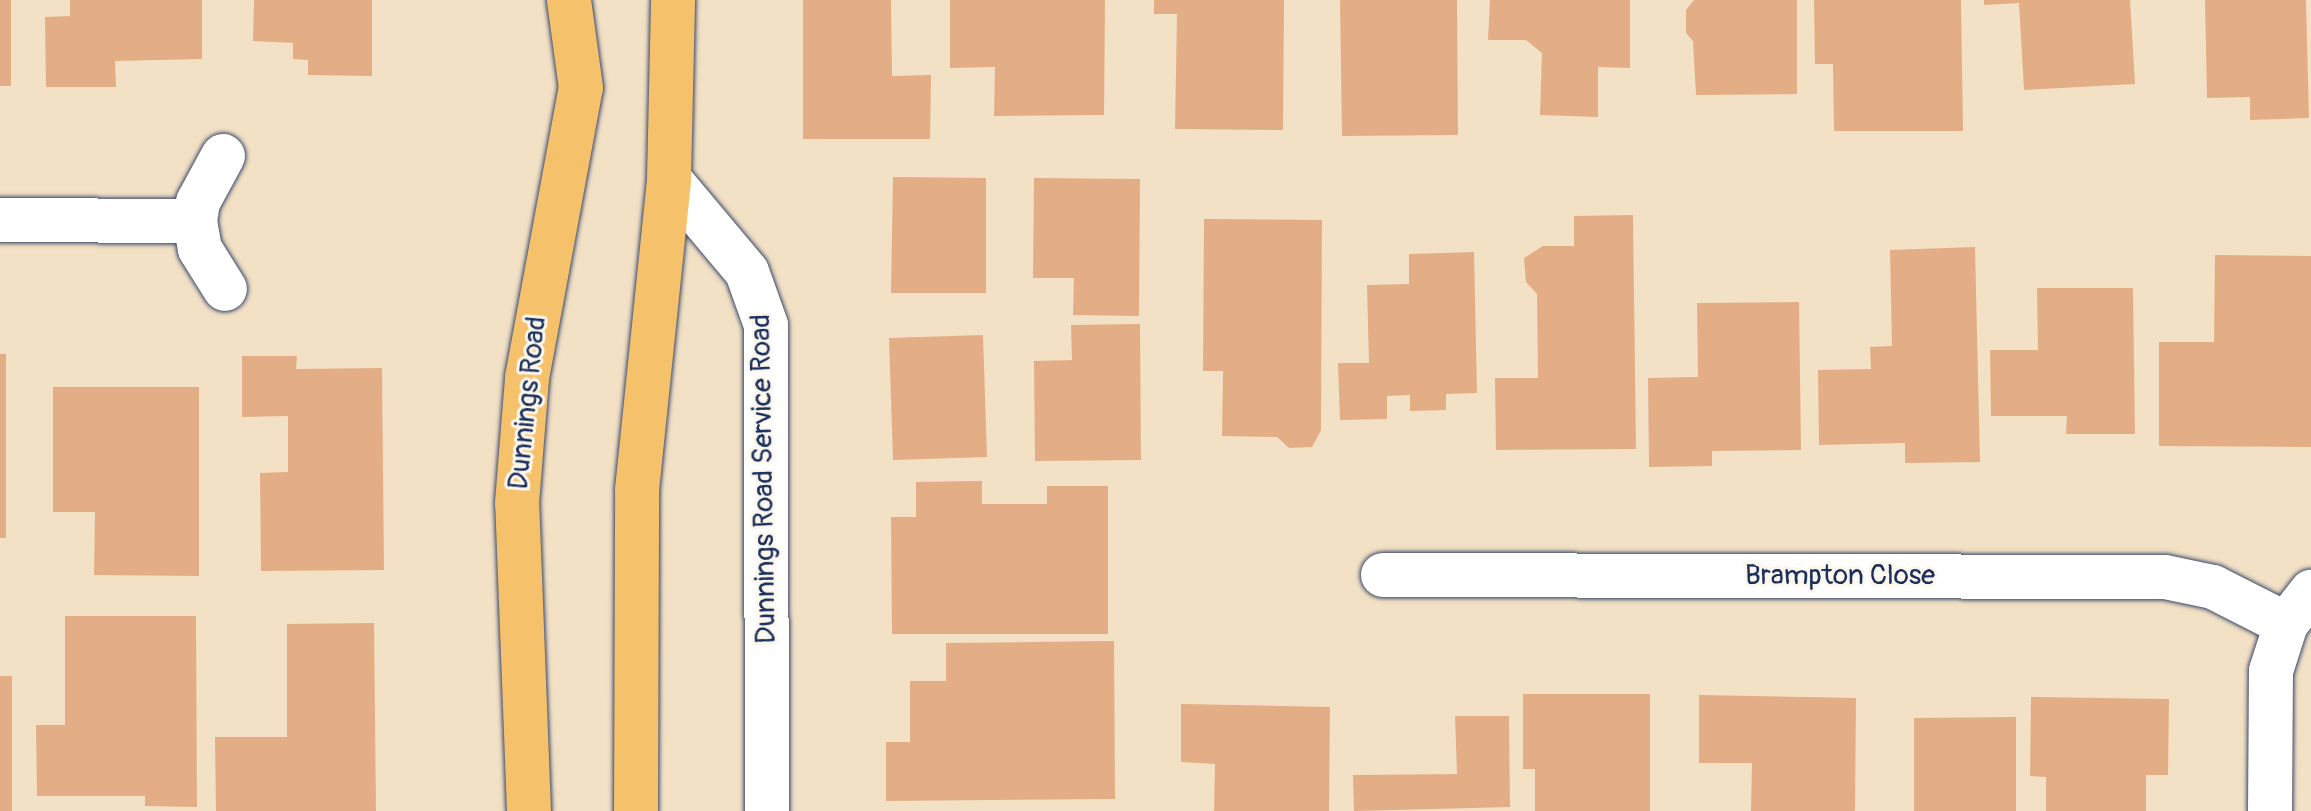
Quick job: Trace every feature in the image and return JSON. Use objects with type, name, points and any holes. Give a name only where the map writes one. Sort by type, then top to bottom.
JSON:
[{"type":"main road","name":"Dunnings Road","points":[[529,811],[517,503],[527,378],[581,88],[569,0]]},
{"type":"main road","points":[[636,811],[637,490],[669,179],[673,0]]},
{"type":"street","points":[[223,156],[198,202],[195,221],[200,249],[225,289]]},
{"type":"street","name":"Dunnings Road Service Road","points":[[669,179],[747,272],[766,325],[767,811]]},
{"type":"street","points":[[0,220],[195,221]]},
{"type":"street","name":"Brampton Close","points":[[1383,575],[2165,577],[2299,608]]},
{"type":"street","points":[[2270,811],[2268,691],[2299,608]]},
{"type":"building","points":[[0,0],[11,0],[11,86],[0,86]]},
{"type":"building","points":[[70,0],[202,0],[202,59],[115,61],[116,87],[46,87],[45,17],[70,16]]},
{"type":"building","points":[[254,0],[372,0],[372,76],[308,75],[308,60],[293,59],[293,43],[253,41]]},
{"type":"building","points":[[803,0],[891,0],[892,76],[931,75],[930,139],[803,139]]},
{"type":"building","points":[[950,0],[1105,0],[1104,115],[994,116],[995,67],[950,68]]},
{"type":"building","points":[[1154,0],[1284,0],[1283,130],[1175,129],[1177,14],[1154,14]]},
{"type":"building","points":[[1340,0],[1457,0],[1458,135],[1342,136]]},
{"type":"building","points":[[1490,0],[1630,0],[1630,68],[1598,67],[1598,117],[1540,115],[1542,53],[1526,40],[1488,40]]},
{"type":"building","points":[[1694,0],[1797,0],[1797,94],[1696,95],[1693,41],[1686,33],[1686,10]]},
{"type":"building","points":[[1814,0],[1961,0],[1963,131],[1834,131],[1833,64],[1815,64]]},
{"type":"building","points":[[1984,0],[2130,0],[2135,84],[2024,90],[2019,3],[1984,5]]},
{"type":"building","points":[[2205,0],[2306,0],[2309,118],[2250,120],[2250,97],[2207,98]]},
{"type":"building","points":[[893,177],[986,178],[986,293],[891,293]]},
{"type":"building","points":[[1034,178],[1140,179],[1139,316],[1073,315],[1074,278],[1033,278]]},
{"type":"building","points":[[1633,215],[1636,449],[1496,450],[1495,378],[1538,378],[1537,294],[1526,282],[1524,258],[1543,246],[1574,246],[1574,216]]},
{"type":"building","points":[[1204,219],[1322,220],[1321,430],[1312,447],[1289,448],[1277,437],[1222,436],[1223,371],[1203,371]]},
{"type":"building","points":[[1975,247],[1980,462],[1905,463],[1905,443],[1819,445],[1818,370],[1871,369],[1870,347],[1892,346],[1890,250]]},
{"type":"building","points":[[1474,252],[1477,393],[1446,394],[1446,410],[1410,411],[1410,395],[1387,396],[1387,419],[1340,420],[1338,363],[1369,363],[1367,285],[1409,284],[1409,254]]},
{"type":"building","points":[[2215,255],[2311,256],[2311,447],[2159,446],[2159,342],[2214,342]]},
{"type":"building","points":[[2037,288],[2133,288],[2135,434],[2066,434],[2067,416],[1991,416],[1990,350],[2038,350]]},
{"type":"building","points":[[1799,302],[1801,450],[1712,451],[1712,466],[1649,467],[1648,378],[1698,377],[1697,303]]},
{"type":"building","points":[[1140,324],[1141,460],[1035,461],[1034,361],[1072,360],[1071,325]]},
{"type":"building","points":[[983,335],[987,457],[893,460],[889,338]]},
{"type":"building","points":[[0,354],[6,354],[6,538],[0,538]]},
{"type":"building","points":[[242,356],[297,356],[296,369],[382,368],[384,570],[261,571],[260,473],[288,472],[288,416],[242,417]]},
{"type":"building","points":[[53,387],[199,387],[199,576],[94,575],[95,512],[53,512]]},
{"type":"building","points":[[982,481],[982,504],[1047,504],[1047,486],[1108,486],[1108,634],[892,634],[891,517],[916,517],[916,482]]},
{"type":"building","points":[[65,616],[196,616],[197,807],[145,806],[145,796],[37,796],[36,725],[65,725]]},
{"type":"building","points":[[374,623],[376,811],[216,811],[215,737],[287,737],[287,624]]},
{"type":"building","points":[[1114,641],[1115,799],[886,801],[886,742],[910,742],[910,681],[946,681],[946,643]]},
{"type":"building","points":[[0,676],[12,676],[12,811],[0,811]]},
{"type":"building","points":[[1523,694],[1650,694],[1650,811],[1535,811],[1535,769],[1523,769]]},
{"type":"building","points":[[1699,695],[1856,698],[1855,811],[1751,811],[1752,763],[1699,763]]},
{"type":"building","points":[[2031,697],[2169,699],[2168,775],[2146,775],[2146,811],[2046,811],[2046,777],[2030,776]]},
{"type":"building","points":[[1181,704],[1330,707],[1329,811],[1214,811],[1215,764],[1181,762]]},
{"type":"building","points":[[1455,716],[1509,716],[1510,807],[1354,811],[1353,775],[1457,774]]},
{"type":"building","points":[[2016,717],[2016,811],[1914,811],[1914,718]]}]
